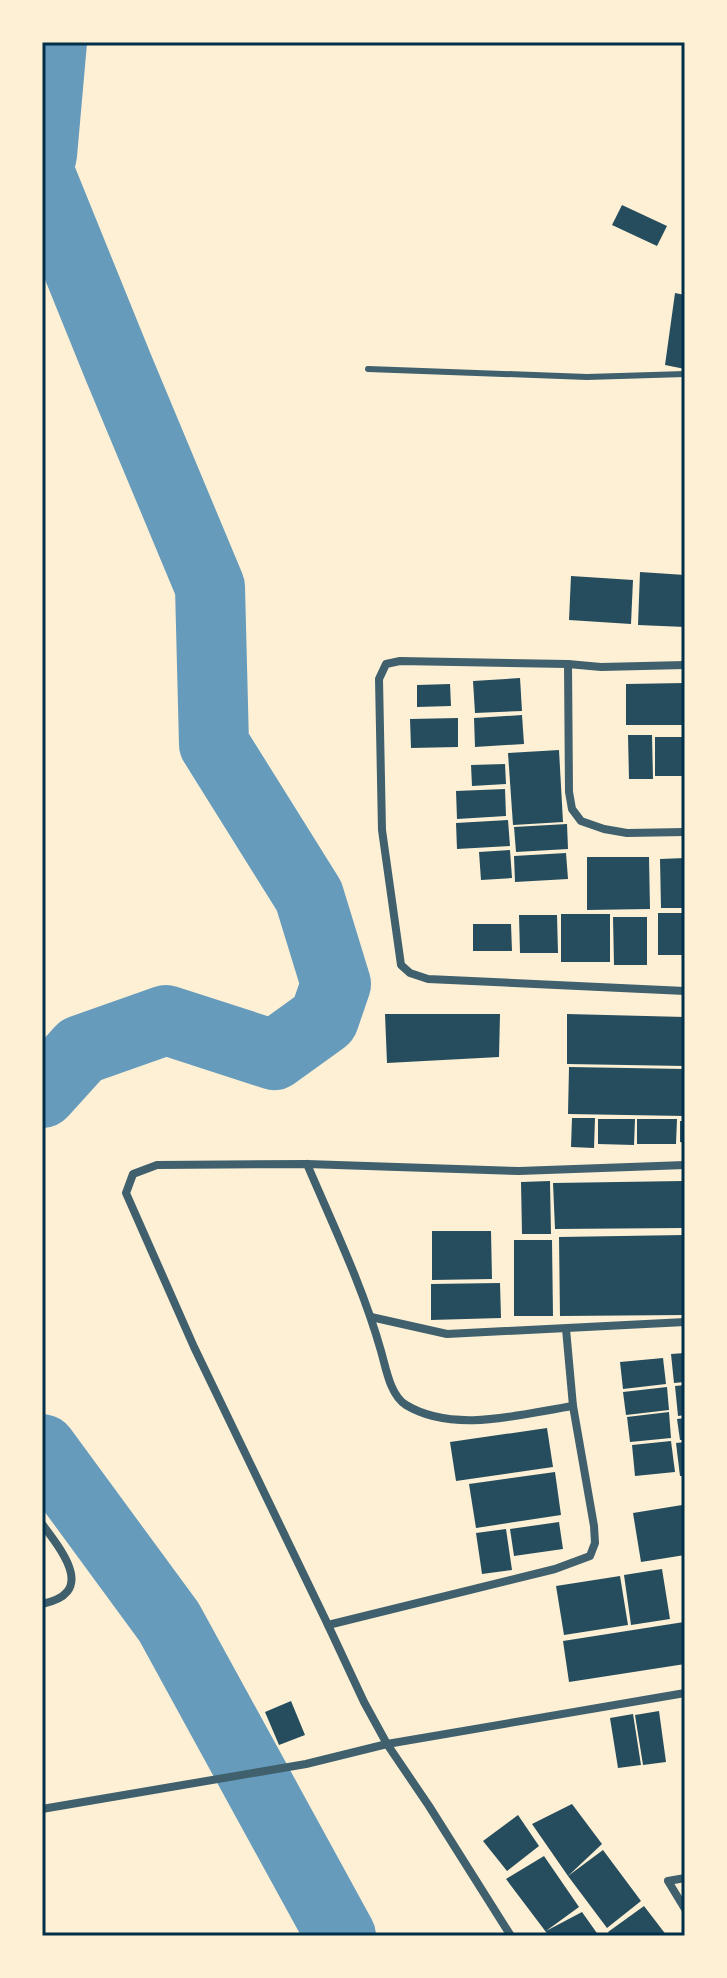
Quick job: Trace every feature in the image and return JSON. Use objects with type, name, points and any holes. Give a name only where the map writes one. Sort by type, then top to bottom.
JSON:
[{"type":"street","points":[[685,665],[601,667],[400,661],[386,664],[379,679],[382,830],[401,965],[410,973],[428,979],[685,991]]},
{"type":"street","points":[[568,664],[569,792],[572,809],[581,821],[604,829],[627,833],[685,832]]},
{"type":"street","points":[[307,1164],[371,1317],[389,1381],[404,1404],[443,1419],[474,1421],[573,1406]]},
{"type":"street","points":[[511,1936],[387,1744],[364,1702],[194,1347],[126,1193],[133,1174],[157,1165],[307,1164],[519,1171],[685,1165]]},
{"type":"street","points":[[371,1317],[447,1334],[685,1322]]},
{"type":"street","points":[[328,1625],[555,1569],[590,1556],[595,1543],[594,1526],[573,1406],[566,1329]]},
{"type":"street","points":[[42,1524],[69,1564],[72,1581],[67,1593],[57,1601],[42,1604]]},
{"type":"street","points":[[42,1809],[214,1781],[306,1764],[387,1744],[685,1693]]},
{"type":"street","points":[[685,1878],[668,1881],[685,1909]]},
{"type":"lane","points":[[368,369],[587,377],[685,374]]},
{"type":"building","points":[[622,205],[667,226],[657,246],[612,225]]},
{"type":"building","points":[[675,293],[685,295],[685,369],[665,365]]},
{"type":"building","points":[[640,572],[685,575],[685,627],[638,625]]},
{"type":"building","points":[[571,576],[633,580],[631,624],[569,620]]},
{"type":"building","points":[[520,678],[522,711],[475,713],[473,681]]},
{"type":"building","points":[[685,683],[685,725],[626,725],[626,684]]},
{"type":"building","points":[[450,684],[451,706],[417,707],[417,685]]},
{"type":"building","points":[[522,715],[524,744],[475,747],[474,718]]},
{"type":"building","points":[[458,718],[458,747],[411,748],[410,719]]},
{"type":"building","points":[[628,735],[652,735],[653,779],[629,779]]},
{"type":"building","points":[[655,737],[684,737],[685,776],[655,776]]},
{"type":"building","points":[[559,750],[563,822],[513,825],[508,753]]},
{"type":"building","points":[[505,764],[506,784],[472,786],[471,765]]},
{"type":"building","points":[[505,789],[506,816],[457,819],[456,791]]},
{"type":"building","points":[[508,820],[510,846],[457,849],[456,823]]},
{"type":"building","points":[[567,824],[568,849],[516,852],[514,827]]},
{"type":"building","points":[[510,850],[512,878],[481,880],[479,852]]},
{"type":"building","points":[[566,853],[568,879],[515,882],[514,856]]},
{"type":"building","points":[[587,857],[649,857],[650,909],[587,910]]},
{"type":"building","points":[[685,858],[685,908],[661,908],[660,859]]},
{"type":"building","points":[[658,913],[685,913],[685,955],[658,955]]},
{"type":"building","points":[[561,914],[610,914],[610,962],[561,962]]},
{"type":"building","points":[[519,915],[557,915],[558,953],[520,953]]},
{"type":"building","points":[[613,917],[647,917],[647,965],[614,965]]},
{"type":"building","points":[[473,924],[511,924],[512,951],[473,951]]},
{"type":"building","points":[[385,1014],[500,1014],[499,1057],[387,1063]]},
{"type":"building","points":[[567,1014],[685,1017],[685,1066],[567,1064]]},
{"type":"building","points":[[569,1067],[685,1069],[685,1116],[568,1114]]},
{"type":"building","points":[[572,1118],[595,1118],[594,1148],[571,1147]]},
{"type":"building","points":[[598,1119],[635,1119],[634,1145],[598,1144]]},
{"type":"building","points":[[637,1119],[677,1119],[676,1144],[637,1144]]},
{"type":"building","points":[[680,1121],[685,1121],[685,1143],[680,1142]]},
{"type":"building","points":[[550,1181],[551,1234],[522,1234],[521,1182]]},
{"type":"building","points":[[683,1181],[684,1228],[555,1229],[553,1183]]},
{"type":"building","points":[[432,1231],[491,1231],[492,1279],[432,1280]]},
{"type":"building","points":[[684,1235],[685,1315],[560,1316],[559,1237]]},
{"type":"building","points":[[514,1240],[552,1240],[553,1316],[514,1316]]},
{"type":"building","points":[[500,1283],[501,1318],[431,1320],[431,1284]]},
{"type":"building","points":[[685,1353],[685,1382],[674,1383],[671,1354]]},
{"type":"building","points":[[663,1358],[666,1384],[623,1389],[620,1362]]},
{"type":"building","points":[[685,1385],[685,1415],[678,1416],[675,1386]]},
{"type":"building","points":[[667,1387],[669,1410],[626,1415],[623,1392]]},
{"type":"building","points":[[669,1412],[671,1438],[630,1442],[627,1417]]},
{"type":"building","points":[[685,1418],[685,1440],[680,1440],[677,1419]]},
{"type":"building","points":[[547,1428],[553,1467],[456,1481],[450,1442]]},
{"type":"building","points":[[671,1441],[675,1472],[635,1476],[632,1445]]},
{"type":"building","points":[[685,1442],[685,1476],[680,1476],[676,1443]]},
{"type":"building","points":[[555,1472],[561,1515],[476,1528],[469,1484]]},
{"type":"building","points":[[682,1505],[685,1555],[641,1562],[633,1513]]},
{"type":"building","points":[[559,1522],[563,1549],[514,1556],[510,1529]]},
{"type":"building","points":[[506,1529],[512,1570],[482,1574],[476,1533]]},
{"type":"building","points":[[662,1569],[670,1619],[631,1625],[624,1575]]},
{"type":"building","points":[[620,1576],[628,1625],[564,1635],[556,1586]]},
{"type":"building","points":[[684,1622],[685,1664],[569,1682],[563,1641]]},
{"type":"building","points":[[291,1701],[305,1735],[279,1745],[265,1712]]},
{"type":"building","points":[[659,1711],[666,1762],[643,1765],[635,1715]]},
{"type":"building","points":[[633,1714],[641,1765],[618,1768],[610,1718]]},
{"type":"building","points":[[572,1804],[602,1844],[568,1876],[532,1824]]},
{"type":"building","points":[[518,1815],[539,1846],[507,1871],[483,1841]]},
{"type":"building","points":[[603,1850],[641,1901],[607,1928],[568,1876]]},
{"type":"building","points":[[544,1856],[579,1907],[546,1931],[582,1912],[599,1936],[549,1936],[506,1879]]},
{"type":"building","points":[[644,1906],[667,1936],[611,1936],[608,1932]]},
{"type":"waterway","points":[[42,155],[52,42]]},
{"type":"waterway","points":[[42,179],[210,587],[214,744],[309,896],[336,984],[324,1019],[274,1055],[166,1020],[81,1050],[42,1093]]},
{"type":"waterway","points":[[42,1449],[169,1622],[341,1936]]}]
